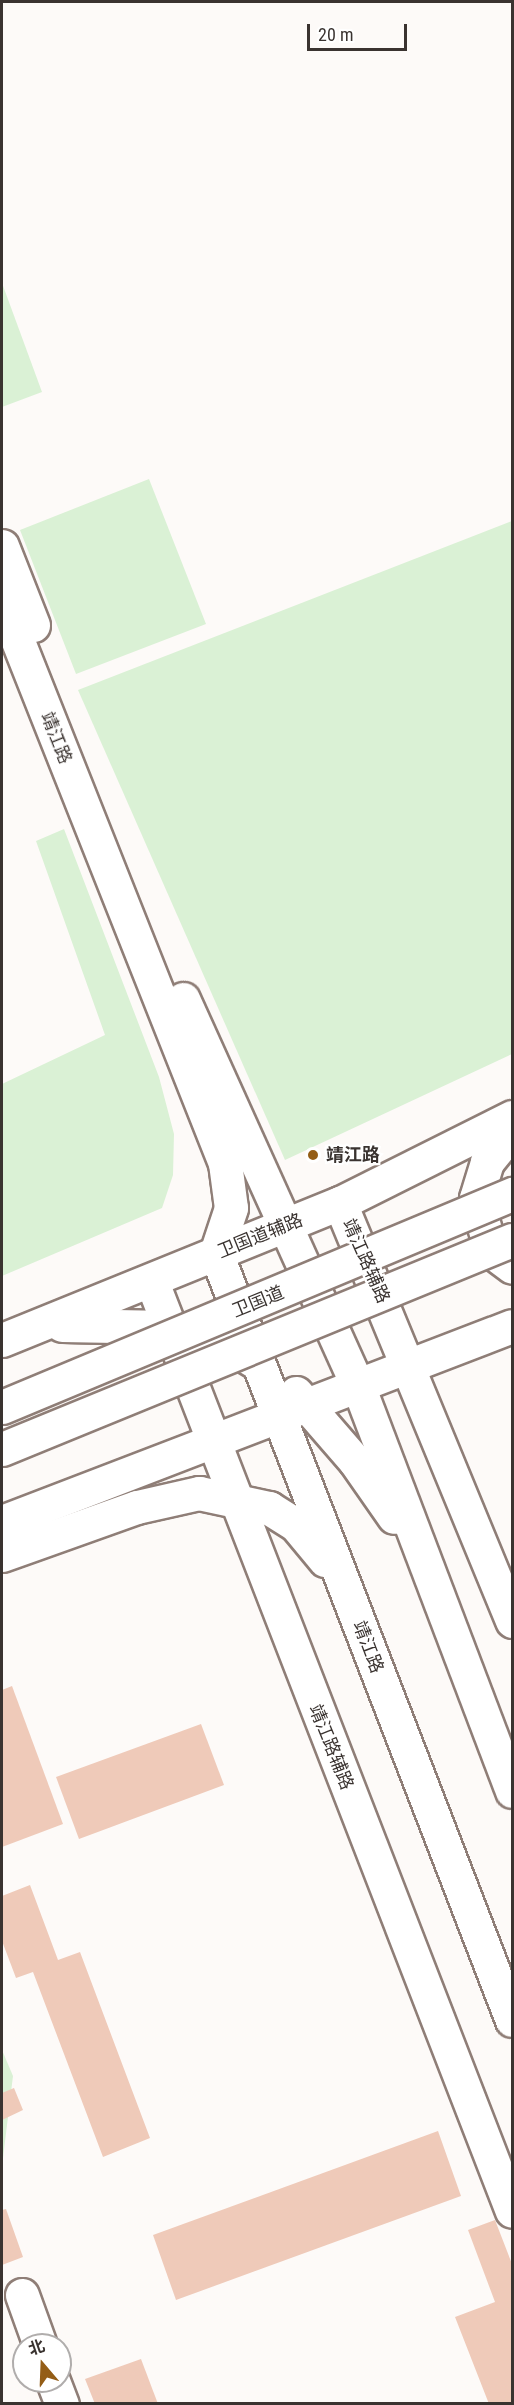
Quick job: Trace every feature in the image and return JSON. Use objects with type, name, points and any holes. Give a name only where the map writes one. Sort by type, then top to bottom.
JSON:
[{"type":"main road","name":"靖江路","points":[[2,546],[173,975],[289,1224],[359,1388],[513,1791]]},
{"type":"main road","name":"靖江路","points":[[2,601],[225,1162],[231,1208],[216,1254],[259,1364],[295,1414],[343,1583],[513,2020]]},
{"type":"main road","name":"卫国道辅路","points":[[16,1334],[152,1282],[340,1203],[513,1117]]},
{"type":"main road","points":[[513,1131],[487,1162],[476,1198],[491,1251],[513,1268]]},
{"type":"main road","name":"卫国道","points":[[2,1407],[513,1194]]},
{"type":"main road","name":"靖江路辅路","points":[[340,1203],[412,1369],[513,1620]]},
{"type":"main road","points":[[2,1449],[513,1240]]},
{"type":"main road","name":"靖江路辅路","points":[[152,1282],[231,1496],[513,2211]]},
{"type":"main road","points":[[16,1334],[83,1323],[168,1327],[224,1343],[259,1364]]},
{"type":"main road","points":[[2,1522],[295,1414],[412,1369],[513,1326]]},
{"type":"main road","points":[[295,1414],[356,1461],[427,1569]]},
{"type":"main road","points":[[2,1555],[137,1507],[199,1493],[231,1496],[269,1508],[295,1524],[343,1583]]},
{"type":"main road","points":[[22,2295],[36,2333]]},
{"type":"green space","points":[[2,283],[42,392],[2,407]]},
{"type":"green space","points":[[149,479],[206,624],[76,674],[20,530]]},
{"type":"green space","points":[[512,521],[512,1054],[285,1160],[78,690]]},
{"type":"green space","points":[[64,829],[159,1077],[174,1134],[173,1175],[162,1208],[2,1276],[2,1084],[105,1035],[36,841]]},
{"type":"green space","points":[[2,2050],[13,2076],[2,2166]]},
{"type":"building","points":[[12,1686],[63,1824],[2,1847],[2,1690]]},
{"type":"building","points":[[201,1724],[224,1785],[79,1839],[56,1777]]},
{"type":"building","points":[[30,1885],[58,1960],[80,1952],[150,2138],[103,2157],[33,1972],[16,1978],[2,1941],[2,1896]]},
{"type":"building","points":[[14,2088],[23,2110],[2,2120],[2,2093]]},
{"type":"building","points":[[438,2131],[461,2196],[176,2300],[153,2235]]},
{"type":"building","points":[[6,2209],[23,2257],[2,2265],[2,2210]]},
{"type":"building","points":[[495,2220],[512,2264],[512,2404],[489,2404],[455,2317],[495,2302],[468,2230]]},
{"type":"building","points":[[141,2359],[158,2404],[95,2404],[85,2379]]},
{"type":"place","name":"靖江路","points":[[313,1155]]}]
